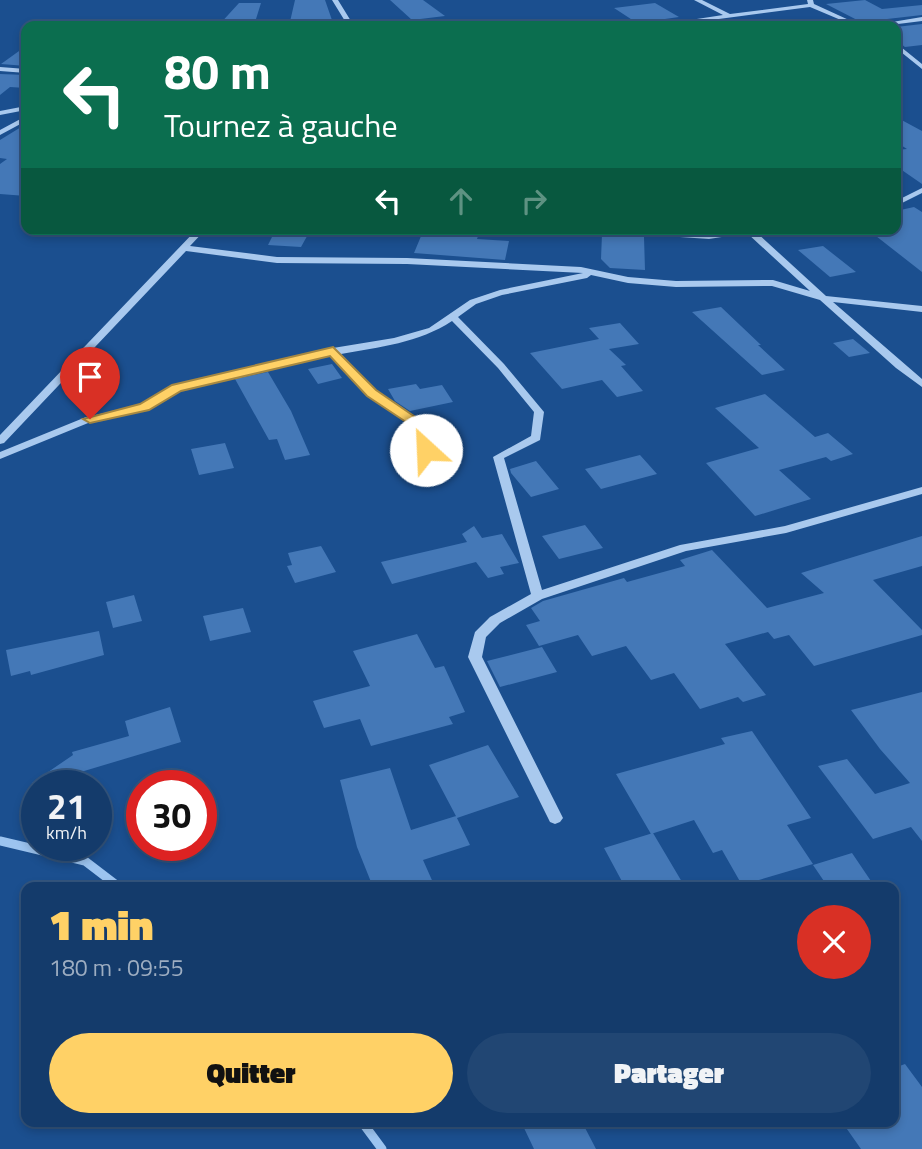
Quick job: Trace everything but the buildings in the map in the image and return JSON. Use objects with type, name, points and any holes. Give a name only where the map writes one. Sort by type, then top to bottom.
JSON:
[{"type":"street","points":[[335,0],[348,21]]},
{"type":"street","points":[[697,0],[728,15]]},
{"type":"street","points":[[688,21],[810,2],[849,21]]},
{"type":"street","points":[[901,22],[922,19]]},
{"type":"street","points":[[901,50],[922,67]]},
{"type":"street","points":[[0,69],[21,71]]},
{"type":"street","points":[[0,113],[21,109]]},
{"type":"street","points":[[0,133],[21,121]]},
{"type":"street","points":[[901,201],[922,190]]},
{"type":"street","points":[[0,441],[197,235]]},
{"type":"street","points":[[692,235],[716,235]]},
{"type":"street","points":[[755,235],[827,299],[862,335],[922,384]]},
{"type":"street","points":[[185,248],[277,260],[407,261],[601,273],[628,280],[664,283],[782,284],[827,299],[922,309]]},
{"type":"street","points":[[0,456],[90,419],[144,407],[177,388],[333,351],[395,341],[432,330],[454,318],[474,302],[500,293],[601,273]]},
{"type":"street","points":[[454,318],[501,366],[539,412],[536,438],[498,457],[505,488],[512,498],[521,548],[538,596]]},
{"type":"street","points":[[333,351],[372,393],[419,425],[424,433],[426,450]]},
{"type":"street","points":[[555,818],[475,657],[480,635],[495,620],[538,596],[684,548],[786,529],[922,490]]},
{"type":"waterway","points":[[0,841],[85,861],[112,882]]},
{"type":"waterway","points":[[366,1127],[382,1149]]},
{"type":"route","points":[[90,419],[144,407],[177,388],[333,351],[372,393],[423,429],[426,450]]}]
